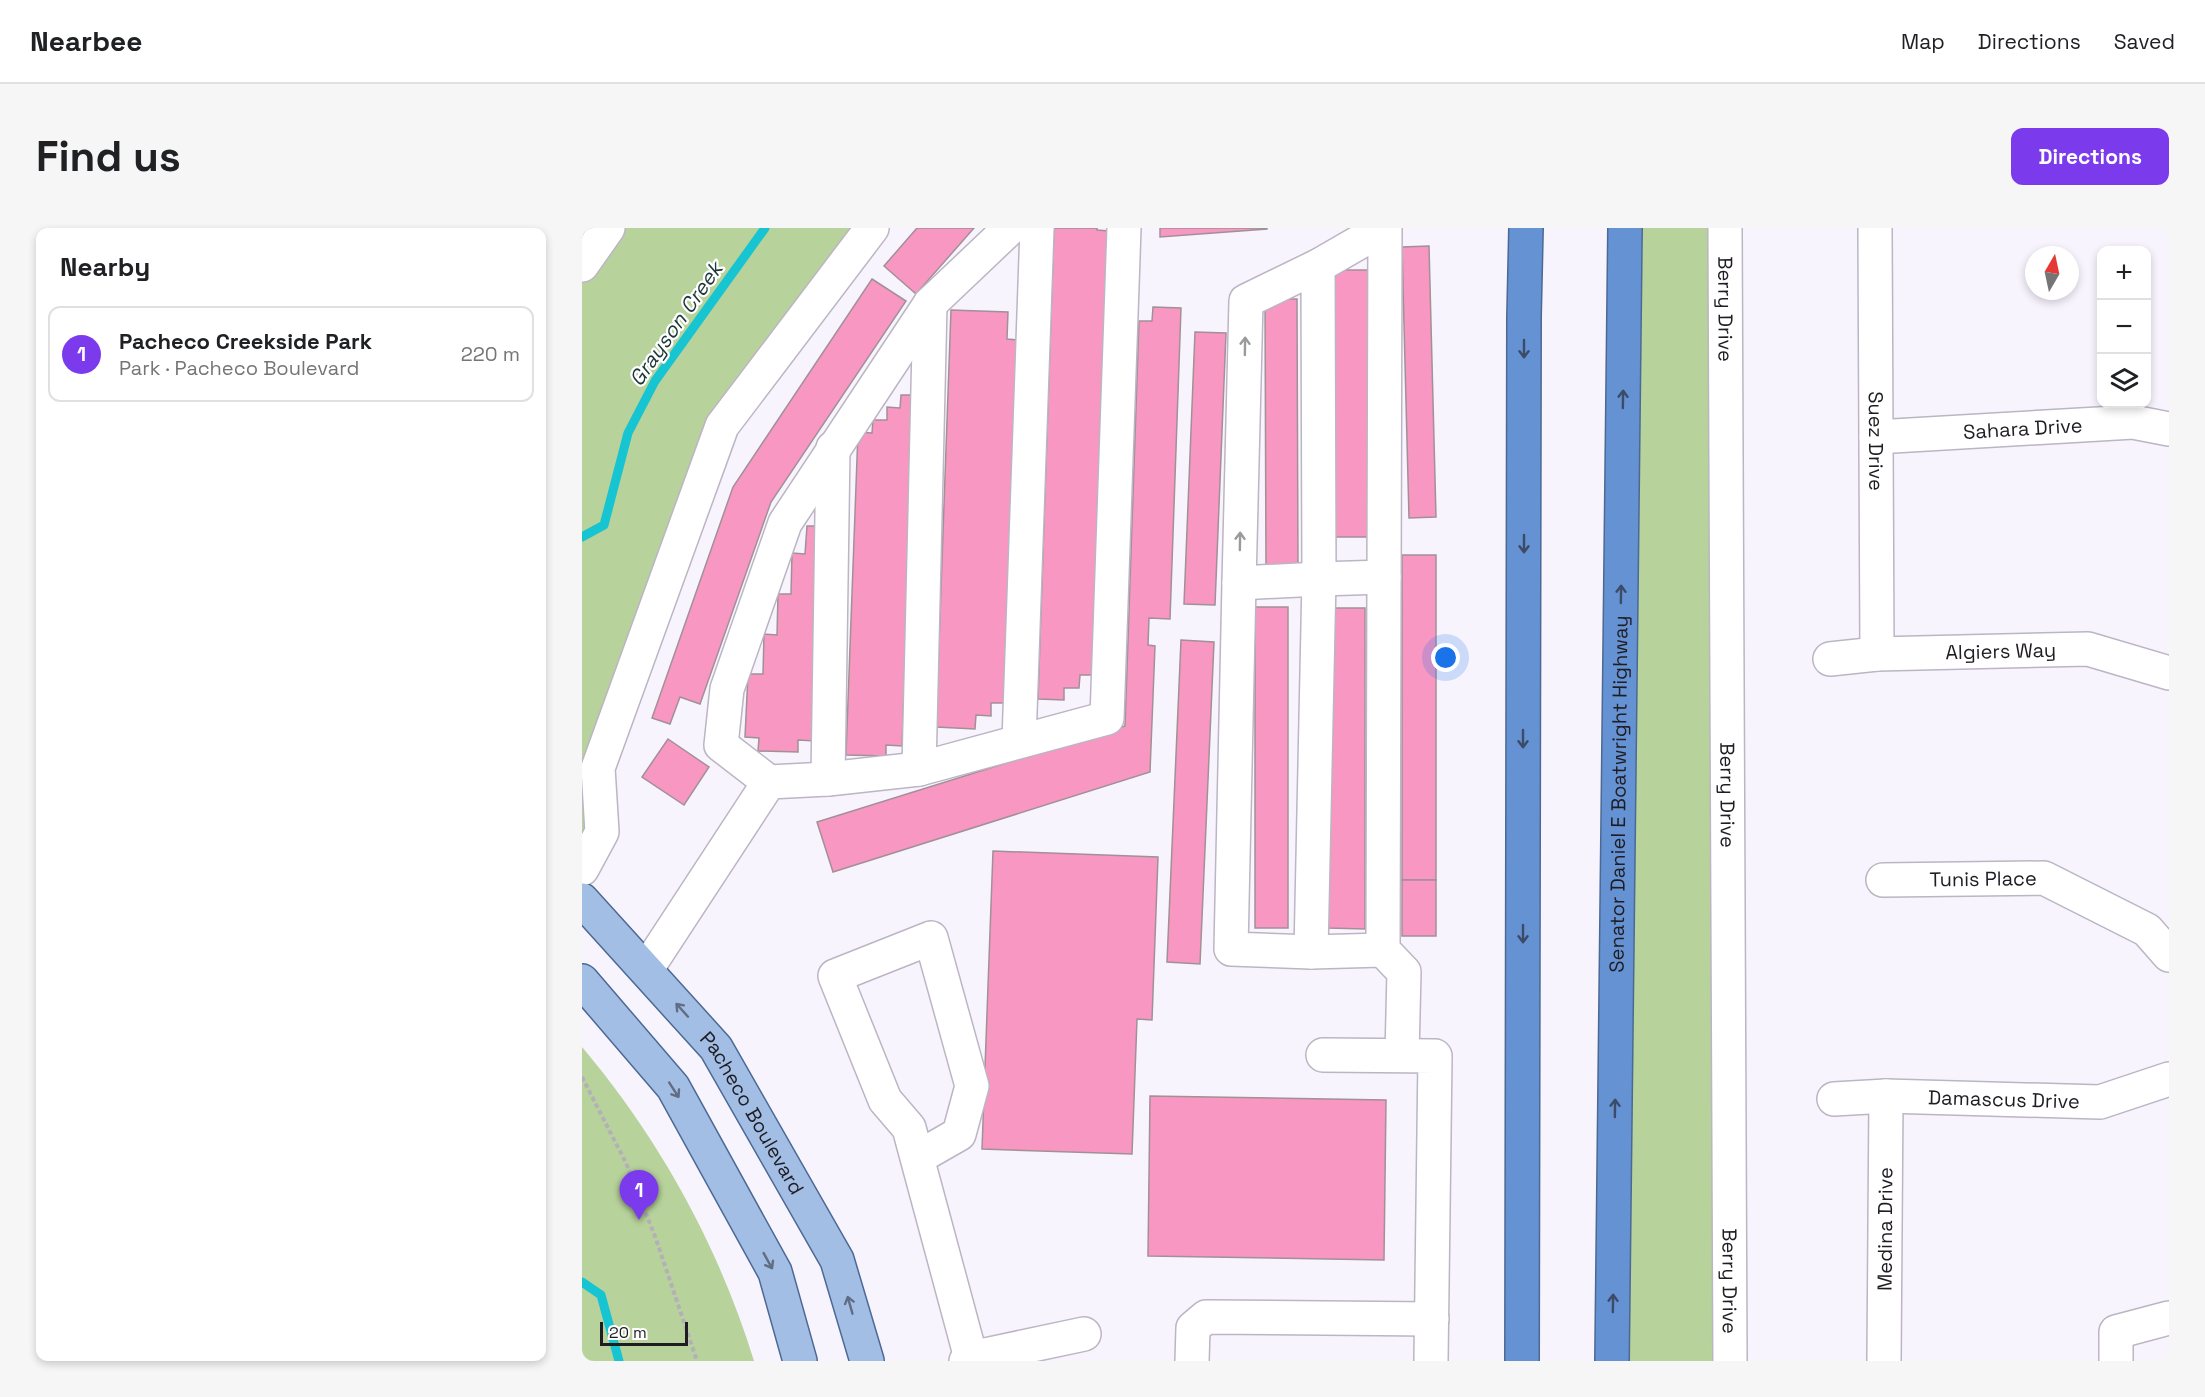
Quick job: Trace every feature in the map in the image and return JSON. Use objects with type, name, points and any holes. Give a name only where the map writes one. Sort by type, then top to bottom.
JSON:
[{"type":"highway","points":[[1515,228],[1524,317]]},
{"type":"highway","points":[[1522,1361],[1526,228]]},
{"type":"highway","name":"Senator Daniel E Boatwright Highway","points":[[1612,1361],[1625,228]]},
{"type":"main road","name":"Pacheco Boulevard","points":[[582,900],[716,1048],[837,1260],[867,1361]]},
{"type":"main road","points":[[582,981],[673,1087],[775,1272],[800,1361]]},
{"type":"street","points":[[582,265],[608,228]]},
{"type":"street","points":[[582,869],[602,832],[598,768],[722,426],[872,228]]},
{"type":"street","points":[[1010,228],[930,304],[785,523],[727,689],[721,746],[769,782],[828,779],[918,769],[1107,718],[1124,228]]},
{"type":"street","points":[[1019,741],[1036,228]]},
{"type":"street","points":[[1383,950],[1311,952],[1231,949],[1246,301],[1318,266],[1385,228],[1383,950],[1404,972],[1402,1055]]},
{"type":"street","name":"Berry Drive","points":[[1725,228],[1730,1361]]},
{"type":"street","name":"Suez Drive","points":[[1875,228],[1877,654]]},
{"type":"street","points":[[1311,952],[1319,579],[1318,266]]},
{"type":"street","points":[[918,769],[930,304]]},
{"type":"street","name":"Sahara Drive","points":[[1876,437],[2133,422],[2169,429]]},
{"type":"street","points":[[828,779],[834,448]]},
{"type":"street","points":[[1239,583],[1384,577]]},
{"type":"street","name":"Algiers Way","points":[[1830,659],[1877,654],[2088,649],[2169,673]]},
{"type":"street","points":[[646,970],[769,782]]},
{"type":"street","name":"Tunis Place","points":[[1882,880],[2044,878],[2147,930],[2169,955]]},
{"type":"street","points":[[918,1158],[959,1134],[972,1086],[931,938],[834,976],[885,1100],[909,1128],[968,1359],[1084,1334]]},
{"type":"street","points":[[1323,1055],[1435,1056],[1431,1361]]},
{"type":"street","name":"Damascus Drive","points":[[1834,1099],[1886,1096],[2100,1102],[2169,1079]]},
{"type":"street","name":"Medina Drive","points":[[1884,1361],[1886,1096]]},
{"type":"street","points":[[1192,1361],[1193,1328],[1206,1317],[1432,1319]]},
{"type":"street","points":[[2116,1361],[2116,1332],[2169,1318]]},
{"type":"path","points":[[582,1077],[626,1163],[656,1239],[697,1361]]},
{"type":"green space","points":[[608,228],[872,228],[722,426],[582,869],[582,265]]},
{"type":"green space","points":[[1625,228],[1725,228],[1730,1361],[1612,1361]]},
{"type":"green space","points":[[582,1047],[636,1118],[684,1195],[723,1277],[754,1361],[582,1361]]},
{"type":"building","points":[[917,228],[974,228],[916,294],[884,266]]},
{"type":"building","points":[[1054,228],[1097,228],[1097,230],[1109,231],[1094,675],[1080,675],[1079,688],[1064,688],[1064,700],[1038,699]]},
{"type":"building","points":[[1160,228],[1267,228],[1267,229],[1160,237]]},
{"type":"building","points":[[1429,246],[1436,517],[1409,518],[1402,247]]},
{"type":"building","points":[[1333,270],[1368,270],[1369,537],[1335,537]]},
{"type":"building","points":[[872,279],[906,301],[771,502],[700,704],[680,697],[670,724],[652,718],[733,487]]},
{"type":"building","points":[[1265,299],[1297,299],[1298,568],[1266,568]]},
{"type":"building","points":[[1153,307],[1181,308],[1170,619],[1149,618],[1148,645],[1155,646],[1150,772],[833,872],[817,822],[1125,726],[1139,321],[1152,321]]},
{"type":"building","points":[[951,310],[1008,312],[1007,339],[1019,340],[1006,703],[991,703],[991,716],[976,715],[975,729],[936,727]]},
{"type":"building","points":[[1195,332],[1226,333],[1215,605],[1184,604]]},
{"type":"building","points":[[901,395],[915,395],[902,746],[886,745],[886,756],[846,755],[858,432],[872,433],[873,420],[887,420],[887,407],[900,408]]},
{"type":"building","points":[[807,526],[823,526],[815,741],[798,740],[798,752],[758,751],[759,738],[745,737],[748,674],[763,674],[764,634],[777,635],[778,594],[791,594],[792,553],[805,554]]},
{"type":"building","points":[[1402,555],[1436,555],[1436,880],[1402,880]]},
{"type":"building","points":[[1255,607],[1288,607],[1288,928],[1255,928]]},
{"type":"building","points":[[1328,608],[1365,608],[1365,929],[1328,928]]},
{"type":"building","points":[[1181,640],[1214,642],[1200,964],[1167,962]]},
{"type":"building","points":[[668,739],[709,767],[684,805],[642,777]]},
{"type":"building","points":[[993,851],[1158,857],[1152,1020],[1137,1019],[1132,1154],[982,1149]]},
{"type":"building","points":[[1402,880],[1436,880],[1436,936],[1402,936]]},
{"type":"building","points":[[1150,1096],[1386,1100],[1384,1260],[1148,1256]]},
{"type":"waterway","name":"Grayson Creek","points":[[582,537],[604,525],[628,433],[655,381],[765,228]]},
{"type":"waterway","name":"Grayson Creek","points":[[582,1282],[601,1295],[619,1361]]},
{"type":"place","name":"Pacheco Creekside Park","points":[[639,1220]]}]
